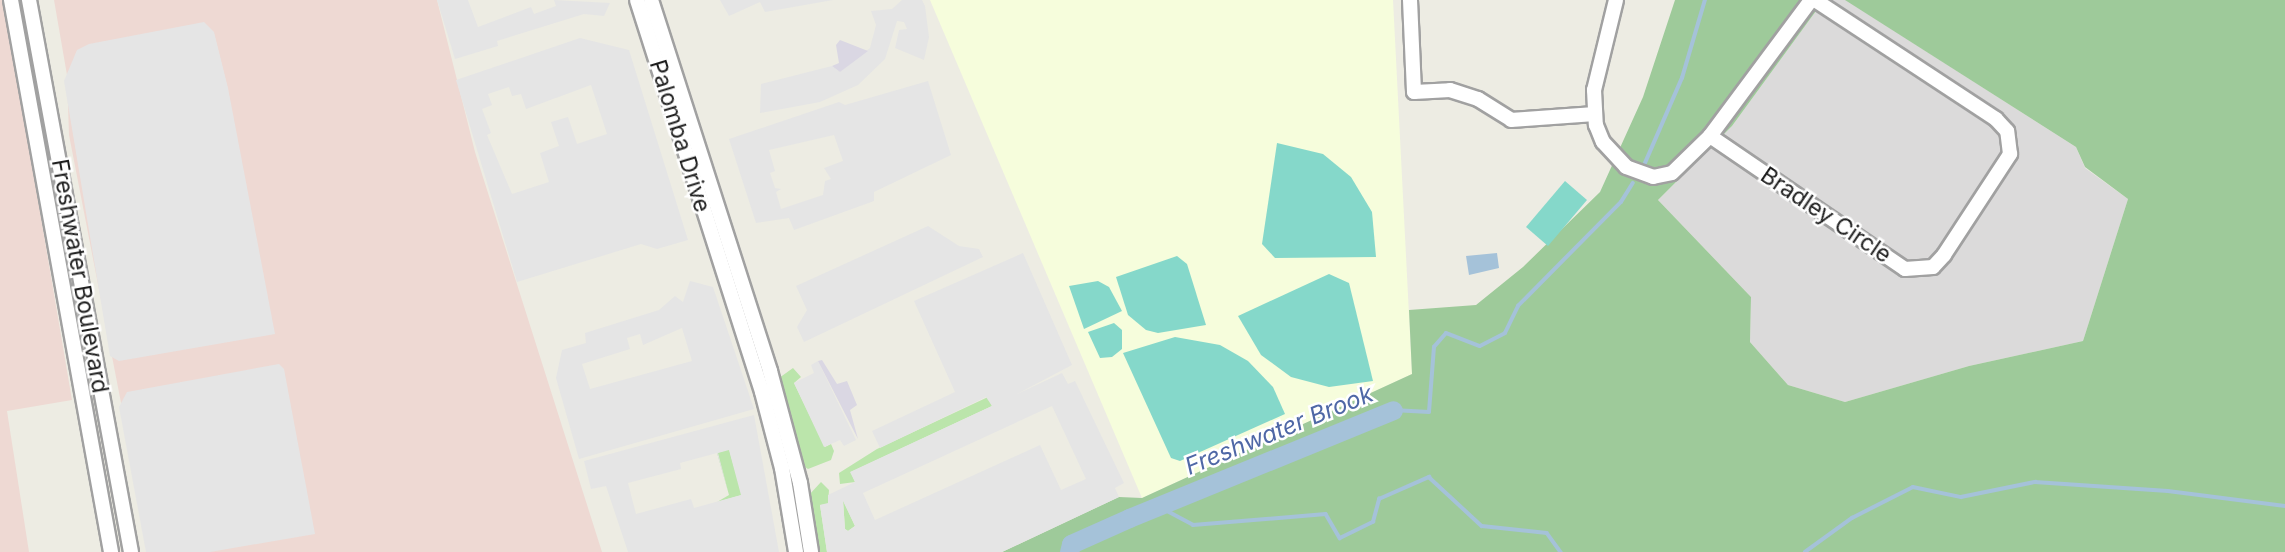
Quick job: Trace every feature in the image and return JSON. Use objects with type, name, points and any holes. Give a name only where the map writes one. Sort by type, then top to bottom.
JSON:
[{"type":"street","name":"Freshwater Boulevard","points":[[12,0],[111,552]]},
{"type":"street","name":"Freshwater Boulevard","points":[[29,0],[131,552]]},
{"type":"street","name":"Palomba Drive","points":[[637,0],[762,392],[785,487],[796,552]]},
{"type":"street","name":"Palomba Drive","points":[[651,0],[733,258],[800,483],[811,552]]},
{"type":"street","points":[[1410,0],[1414,92],[1450,90],[1478,99],[1511,120],[1595,114],[1594,90],[1616,0]]},
{"type":"street","name":"Bradley Circle","points":[[1595,114],[1603,142],[1626,167],[1642,174],[1672,173],[1710,136],[1813,0],[1996,119],[2007,131],[2010,154],[1944,255],[1933,267],[1905,269],[1710,136]]},
{"type":"street","points":[[723,273],[733,258]]},
{"type":"street","points":[[80,383],[99,380]]},
{"type":"street","points":[[785,487],[800,483]]},
{"type":"shaded area","points":[[0,0],[4,0],[72,400],[7,411],[29,552],[0,552]]},
{"type":"shaded area","points":[[54,0],[437,0],[475,152],[602,552],[150,552],[69,135],[67,75]]},
{"type":"shaded area","points":[[437,0],[468,0],[478,27],[531,7],[534,14],[556,6],[554,0],[610,3],[604,16],[584,14],[497,41],[498,46],[455,59]]},
{"type":"shaded area","points":[[720,0],[833,0],[765,12],[760,2],[729,16]]},
{"type":"shaded area","points":[[902,0],[922,0],[925,6],[929,37],[924,60],[895,48],[899,30],[907,29],[904,22],[897,21],[885,59],[858,85],[820,102],[760,113],[761,84],[832,66],[840,72],[870,48],[876,25],[871,11],[892,9]]},
{"type":"shaded area","points":[[930,0],[1393,0],[1412,374],[1142,498]]},
{"type":"shaded area","points":[[1824,0],[1846,0],[2076,147],[2085,168],[2128,199],[2083,341],[1969,366],[1845,402],[1788,385],[1750,342],[1751,297],[1658,200],[1732,126]]},
{"type":"shaded area","points":[[204,22],[214,32],[228,88],[275,334],[119,361],[110,356],[64,81],[77,50],[89,44]]},
{"type":"shaded area","points":[[580,38],[629,50],[688,240],[657,249],[641,244],[517,282],[456,80]],"holes":[[[591,85],[607,134],[577,144],[568,117],[551,122],[559,146],[540,153],[549,182],[512,194],[487,135],[491,133],[482,109],[492,105],[488,94],[509,87],[512,96],[521,94],[526,109]]]},
{"type":"shaded area","points":[[840,40],[868,51],[840,72],[832,66],[839,63],[836,45]]},
{"type":"shaded area","points":[[928,81],[951,155],[874,192],[874,201],[794,230],[789,218],[756,223],[729,139],[839,102],[845,105]],"holes":[[[834,135],[843,161],[824,168],[831,179],[825,181],[823,195],[781,209],[776,192],[781,189],[775,188],[770,173],[775,171],[769,150]]]},
{"type":"shaded area","points":[[1277,143],[1323,154],[1351,177],[1372,212],[1376,257],[1275,258],[1262,244]]},
{"type":"shaded area","points":[[1565,181],[1587,200],[1548,246],[1526,227]]},
{"type":"shaded area","points":[[928,226],[959,246],[979,249],[983,257],[804,342],[797,327],[807,310],[796,286]]},
{"type":"shaded area","points":[[1023,253],[1072,365],[1015,395],[1062,373],[1068,384],[1075,381],[1124,483],[1115,488],[1119,497],[1002,552],[827,552],[820,505],[828,503],[828,495],[855,482],[850,472],[992,406],[986,397],[880,448],[872,431],[955,392],[914,301]],"holes":[[[1052,406],[1086,479],[1061,490],[1040,445],[875,520],[863,493]],[[843,501],[855,526],[848,531],[845,529]]]},
{"type":"shaded area","points":[[1497,253],[1499,268],[1469,275],[1466,256]]},
{"type":"shaded area","points":[[1177,256],[1187,264],[1206,325],[1158,333],[1146,330],[1128,315],[1116,277]]},
{"type":"shaded area","points":[[1329,274],[1349,283],[1373,381],[1329,387],[1291,377],[1261,355],[1238,316]]},
{"type":"shaded area","points":[[690,281],[713,287],[754,409],[579,459],[556,378],[562,350],[586,343],[585,333],[659,310],[675,296],[683,302]],"holes":[[[682,328],[692,361],[590,389],[582,364],[630,349],[627,338],[640,334],[643,345]]]},
{"type":"shaded area","points":[[1098,281],[1109,287],[1122,311],[1084,329],[1069,286]]},
{"type":"shaded area","points":[[1114,323],[1122,330],[1122,349],[1112,357],[1100,358],[1088,332]]},
{"type":"shaded area","points":[[1175,337],[1220,345],[1248,361],[1273,387],[1285,414],[1180,461],[1171,458],[1123,353]]},
{"type":"shaded area","points":[[822,360],[837,384],[847,381],[857,405],[850,410],[858,439],[818,361]]},
{"type":"shaded area","points":[[818,361],[856,440],[844,446],[840,440],[824,447],[794,383],[814,373],[811,365]]},
{"type":"shaded area","points":[[279,364],[284,369],[315,534],[210,552],[146,552],[119,407],[127,392]]},
{"type":"shaded area","points":[[754,415],[779,552],[628,552],[606,486],[591,489],[584,461]],"holes":[[[729,450],[741,495],[694,508],[691,499],[636,514],[628,483],[681,469],[680,463],[717,453],[729,495],[718,453]]]},
{"type":"green space","points":[[1675,0],[1824,0],[1732,126],[1658,200],[1751,297],[1750,342],[1788,385],[1845,402],[1969,366],[2083,341],[2128,199],[2085,167],[2076,147],[1845,0],[2285,0],[2285,552],[1002,552],[1119,497],[1142,498],[1412,374],[1409,310],[1476,305],[1523,267],[1600,192],[1643,97]]},
{"type":"green space","points":[[793,368],[801,377],[794,383],[825,447],[831,444],[834,451],[831,460],[808,469],[802,465],[779,378]]},
{"type":"green space","points":[[988,397],[992,406],[851,472],[855,482],[840,484],[839,473],[877,449]]},
{"type":"green space","points":[[729,449],[742,495],[717,502],[729,495],[717,453]]},
{"type":"green space","points":[[821,482],[829,490],[828,504],[820,505],[827,552],[815,552],[809,495]]},
{"type":"green space","points":[[843,500],[855,526],[848,531],[845,529]]},
{"type":"waterway","name":"Freshwater Brook","points":[[1645,163],[1682,78],[1705,0]]},
{"type":"waterway","name":"Freshwater Brook","points":[[1393,410],[1429,412],[1434,347],[1446,333],[1480,346],[1505,333],[1518,306],[1621,202],[1633,183]]},
{"type":"waterway","name":"Freshwater Brook","points":[[1069,552],[1071,544],[1129,518],[1393,410]]},
{"type":"waterway","points":[[1158,506],[1193,525],[1326,514],[1340,538],[1373,522],[1379,499],[1429,477],[1482,526],[1547,533],[1561,552]]},
{"type":"waterway","points":[[1805,552],[1852,518],[1913,487],[1961,497],[2035,482],[2168,491],[2285,506]]}]
